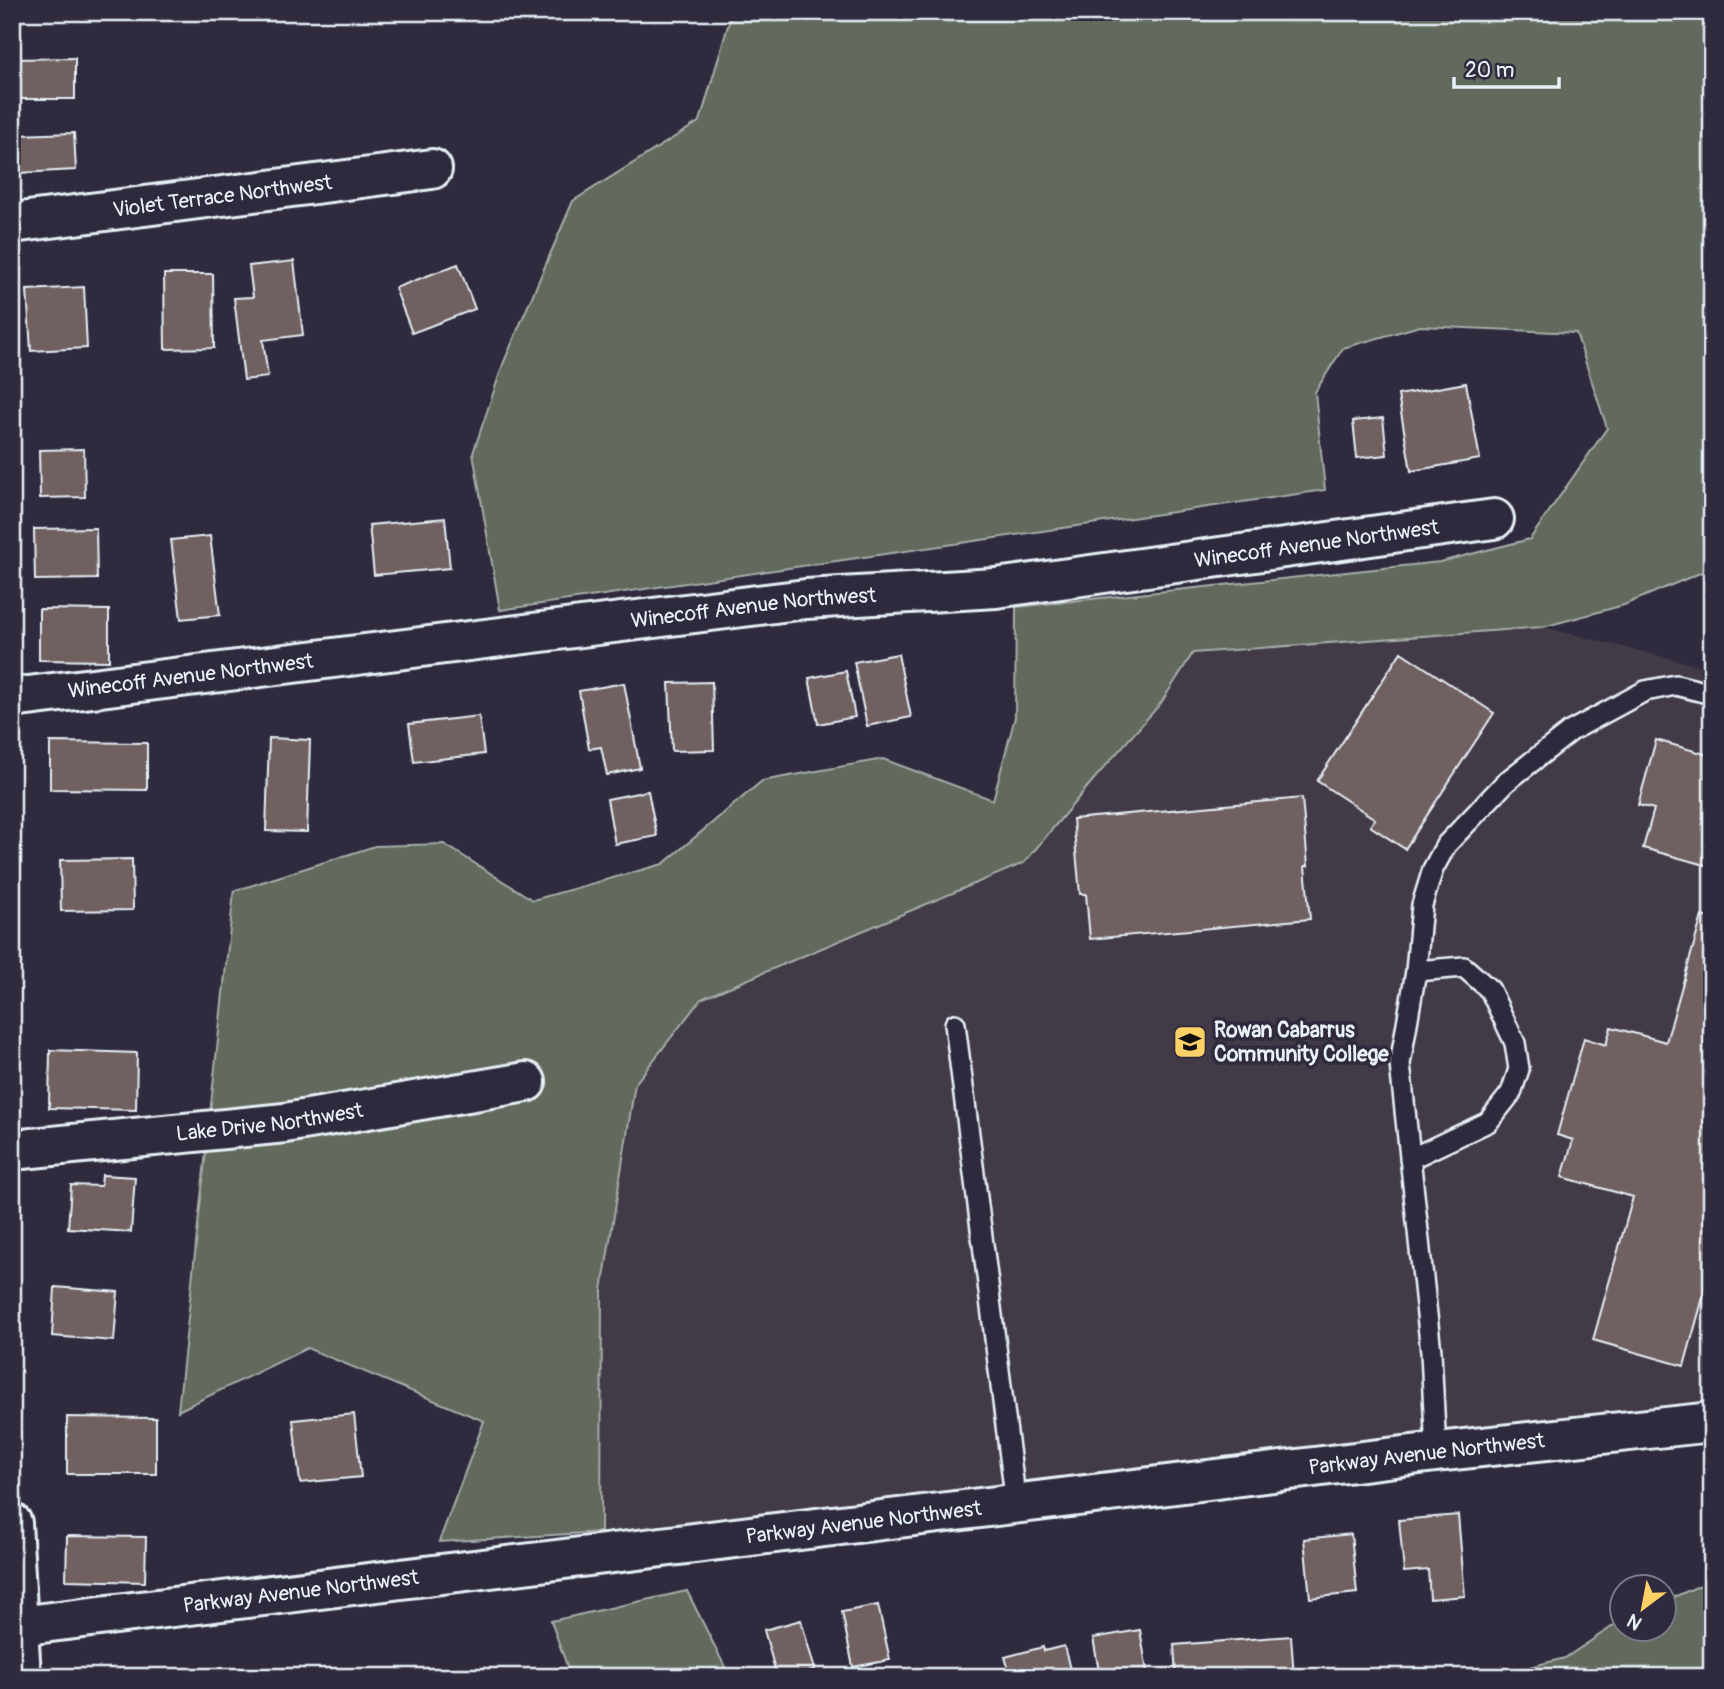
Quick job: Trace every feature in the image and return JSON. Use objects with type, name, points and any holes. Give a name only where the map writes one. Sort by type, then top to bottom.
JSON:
[{"type":"street","name":"Violet Terrace Northwest","points":[[12,223],[432,169]]},
{"type":"street","name":"Winecoff Avenue Northwest","points":[[12,698],[806,599],[996,588],[1494,519]]},
{"type":"street","name":"Lake Drive Northwest","points":[[12,1150],[285,1123],[526,1082]]},
{"type":"street","name":"Parkway Avenue Northwest","points":[[18,1626],[1436,1452],[1712,1422]]},
{"type":"street","points":[[12,1523],[21,1677]]},
{"type":"lane","points":[[1436,1452],[1430,1352],[1400,1064],[1416,971],[1422,905],[1433,869],[1446,845],[1506,782],[1571,731],[1645,691],[1676,685],[1712,694]]},
{"type":"lane","points":[[1410,1159],[1488,1122],[1511,1093],[1519,1069],[1515,1043],[1490,990],[1464,967],[1416,971]]},
{"type":"lane","points":[[955,1024],[1016,1504]]},
{"type":"shaded area","name":"Rowan Cabarrus Community College","points":[[1543,627],[1712,669],[1712,1410],[601,1532],[602,1290],[635,1084],[701,999],[1094,779],[1161,703],[1193,653]]},
{"type":"green space","points":[[732,12],[1712,12],[1712,568],[1624,605],[1543,627],[1193,653],[1161,703],[1024,863],[701,999],[635,1084],[602,1290],[601,1532],[439,1542],[484,1421],[307,1348],[178,1411],[234,891],[375,846],[444,844],[533,900],[663,864],[762,781],[883,759],[993,800],[1015,717],[1016,607],[1440,562],[1530,539],[1607,428],[1576,333],[1420,326],[1343,348],[1315,392],[1325,490],[500,610],[473,453],[503,364],[573,201],[700,121]]},
{"type":"green space","points":[[1712,1580],[1712,1677],[1482,1677],[1565,1658],[1608,1629],[1608,1644],[1678,1644],[1678,1595]]},
{"type":"green space","points":[[687,1591],[730,1677],[571,1677],[551,1621]]},
{"type":"building","points":[[75,58],[75,99],[12,99],[12,59]]},
{"type":"building","points":[[74,133],[76,170],[19,173],[18,135]]},
{"type":"building","points":[[294,261],[303,335],[263,340],[268,377],[244,380],[234,298],[253,297],[249,266]]},
{"type":"building","points":[[458,264],[475,309],[412,333],[395,288]]},
{"type":"building","points":[[164,274],[213,274],[214,348],[165,349]]},
{"type":"building","points":[[84,287],[87,348],[31,351],[27,290]]},
{"type":"building","points":[[1466,383],[1480,459],[1411,471],[1398,395]]},
{"type":"building","points":[[1383,418],[1387,455],[1357,458],[1353,421]]},
{"type":"building","points":[[84,449],[85,497],[40,498],[39,450]]},
{"type":"building","points":[[445,518],[450,568],[374,575],[369,525]]},
{"type":"building","points":[[96,528],[97,579],[35,580],[34,529]]},
{"type":"building","points":[[210,536],[220,615],[181,619],[171,540]]},
{"type":"building","points":[[39,609],[109,610],[109,661],[39,660]]},
{"type":"building","points":[[1401,652],[1494,713],[1405,849],[1370,826],[1375,819],[1317,781]]},
{"type":"building","points":[[898,654],[911,717],[867,726],[854,662]]},
{"type":"building","points":[[846,671],[855,717],[818,724],[809,678]]},
{"type":"building","points":[[712,682],[714,750],[672,751],[669,683]]},
{"type":"building","points":[[624,683],[640,768],[607,775],[601,747],[589,749],[579,691]]},
{"type":"building","points":[[479,716],[484,754],[414,762],[409,724]]},
{"type":"building","points":[[269,738],[310,740],[307,832],[266,831]]},
{"type":"building","points":[[1656,740],[1712,756],[1712,867],[1643,848],[1654,809],[1638,805]]},
{"type":"building","points":[[50,742],[147,743],[147,790],[50,789]]},
{"type":"building","points":[[648,791],[657,836],[615,844],[607,799]]},
{"type":"building","points":[[1302,798],[1310,919],[1090,939],[1086,894],[1080,894],[1073,819]]},
{"type":"building","points":[[132,859],[133,910],[61,911],[60,860]]},
{"type":"building","points":[[1702,916],[1712,919],[1712,1288],[1706,1287],[1684,1366],[1593,1340],[1633,1197],[1562,1177],[1573,1140],[1557,1135],[1584,1038],[1606,1045],[1611,1027],[1666,1042]]},
{"type":"building","points":[[50,1050],[137,1053],[136,1110],[49,1108]]},
{"type":"building","points":[[102,1175],[135,1177],[131,1232],[68,1228],[71,1185],[101,1186]]},
{"type":"building","points":[[55,1287],[118,1292],[114,1341],[52,1336]]},
{"type":"building","points":[[354,1414],[361,1477],[300,1483],[293,1420]]},
{"type":"building","points":[[67,1417],[156,1418],[156,1474],[67,1474]]},
{"type":"building","points":[[1458,1515],[1465,1596],[1430,1599],[1428,1570],[1404,1572],[1399,1520]]},
{"type":"building","points":[[1351,1534],[1357,1593],[1310,1598],[1304,1539]]},
{"type":"building","points":[[67,1536],[146,1537],[145,1582],[66,1580]]},
{"type":"building","points":[[878,1605],[890,1660],[853,1667],[842,1612]]},
{"type":"building","points":[[801,1620],[815,1670],[792,1677],[777,1677],[764,1630]]},
{"type":"building","points":[[1140,1630],[1148,1677],[1100,1677],[1093,1638]]},
{"type":"building","points":[[1291,1636],[1294,1677],[1176,1677],[1174,1645]]},
{"type":"building","points":[[1064,1646],[1072,1677],[1011,1677],[1005,1657],[1043,1647],[1044,1651]]},
{"type":"place","name":"Rowan Cabarrus Community College","points":[[1190,1042]]}]
